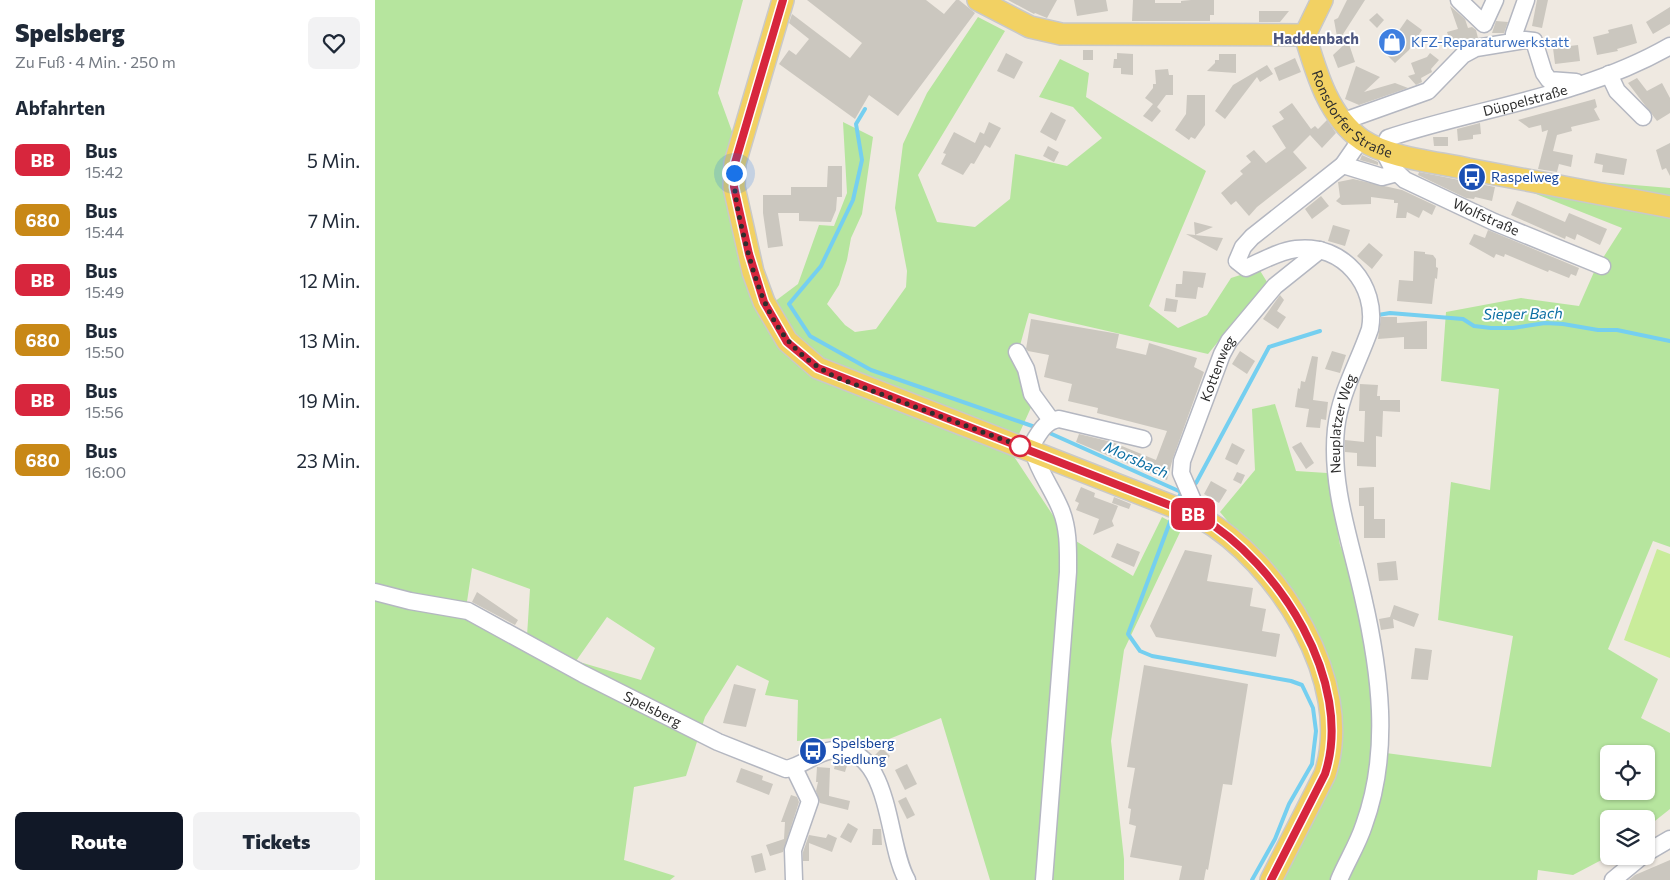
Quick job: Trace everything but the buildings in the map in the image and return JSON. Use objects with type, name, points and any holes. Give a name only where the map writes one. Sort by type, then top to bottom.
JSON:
[{"type":"main road","points":[[783,0],[734,173],[739,216],[753,272],[764,302],[775,322],[787,342],[818,368],[1039,436],[1165,503],[1205,520],[1246,551],[1283,595],[1320,666],[1329,705],[1332,743],[1325,774],[1271,880]]},
{"type":"main road","points":[[978,0],[1030,27],[1061,34],[1305,35],[1323,0]]},
{"type":"main road","name":"Ronsdorfer Straße","points":[[1305,35],[1324,92],[1344,121],[1361,139],[1383,150],[1423,160],[1670,207]]},
{"type":"street","points":[[1459,0],[1484,24]]},
{"type":"street","points":[[1485,46],[1482,38],[1484,24],[1495,0]]},
{"type":"street","points":[[1515,41],[1514,34],[1527,0]]},
{"type":"street","points":[[1344,121],[1428,91],[1463,55],[1485,46],[1515,41],[1534,41],[1544,73],[1549,80],[1573,80],[1580,85]]},
{"type":"street","name":"Düppelstraße","points":[[1383,150],[1387,138],[1513,105],[1580,85],[1670,46]]},
{"type":"street","points":[[1609,74],[1617,90],[1643,116]]},
{"type":"street","name":"Neuplatzer Weg","points":[[1339,880],[1365,825],[1379,770],[1382,745],[1380,699],[1372,645],[1335,471],[1338,414],[1343,391],[1369,329],[1371,309],[1363,283],[1355,270],[1344,261],[1320,250],[1309,248],[1286,250],[1246,268],[1237,261],[1243,247],[1252,238],[1343,165],[1361,139]]},
{"type":"street","name":"Wolfstraße","points":[[1383,150],[1397,174],[1405,180],[1494,222],[1602,266]]},
{"type":"street","points":[[1343,165],[1383,177],[1397,174]]},
{"type":"street","name":"Kottenweg","points":[[1205,520],[1181,473],[1182,461],[1222,354],[1229,341],[1275,286],[1320,250]]},
{"type":"street","points":[[1017,352],[1023,361],[1032,394],[1039,436],[1036,463],[1061,510],[1068,540],[1068,572],[1043,880]]},
{"type":"street","points":[[1039,436],[1059,419],[1143,439]]},
{"type":"street","name":"Spelsberg","points":[[375,592],[410,601],[468,611],[583,674],[717,742],[771,764],[787,769],[794,768]]},
{"type":"street","points":[[794,880],[793,850],[810,801],[794,768],[816,756],[834,750],[853,754],[870,768],[884,793],[897,858],[907,880]]},
{"type":"street","points":[[1655,848],[1670,839]]},
{"type":"street","points":[[1613,880],[1631,865]]},
{"type":"green space","points":[[375,0],[743,0],[718,93],[734,137],[724,194],[758,314],[798,284],[819,225],[834,226],[847,193],[843,122],[873,137],[862,214],[851,238],[847,260],[839,285],[827,304],[845,325],[855,332],[876,329],[906,287],[907,271],[895,208],[903,144],[927,93],[978,17],[1005,31],[918,175],[937,222],[975,227],[1010,199],[1015,154],[1067,166],[1102,138],[1073,107],[1039,97],[1060,59],[1089,73],[1086,97],[1206,171],[1149,306],[1178,328],[1207,315],[1231,278],[1259,269],[1267,282],[1208,354],[1029,313],[1016,360],[1033,403],[1011,452],[1066,535],[1133,576],[1162,517],[1182,528],[1124,650],[1111,741],[1124,859],[1124,880],[990,880],[941,718],[862,750],[835,738],[797,741],[798,700],[765,695],[769,681],[737,665],[705,717],[686,776],[634,787],[624,860],[675,876],[670,880],[375,880]],"holes":[[[472,568],[530,589],[527,636],[465,615]],[[607,617],[655,648],[641,680],[576,661]]]},
{"type":"green space","points":[[1575,180],[1670,188],[1670,547],[1653,541],[1608,649],[1658,679],[1641,718],[1670,733],[1670,809],[1655,821],[1655,810],[1600,810],[1600,861],[1573,875],[1538,870],[1537,880],[1278,880],[1335,770],[1297,604],[1220,512],[1255,470],[1252,409],[1275,404],[1296,471],[1327,473],[1340,545],[1360,595],[1379,696],[1371,751],[1491,767],[1513,636],[1438,620],[1451,482],[1490,490],[1499,389],[1441,381],[1446,312],[1521,298],[1579,306],[1594,272],[1622,228],[1518,187]]},
{"type":"green space","points":[[1657,549],[1670,554],[1670,658],[1624,640]]},
{"type":"waterway","name":"Morsbach","points":[[865,109],[856,124],[862,160],[853,200],[821,266],[789,304],[810,336],[871,370],[1038,428]]},
{"type":"waterway","name":"Sieper Bach","points":[[1378,315],[1390,313],[1463,319],[1474,326],[1491,328],[1513,328],[1545,323],[1563,324],[1598,330],[1617,330],[1670,341]]},
{"type":"waterway","name":"Sieper Bach","points":[[1192,486],[1196,483],[1269,347],[1320,331]]},
{"type":"waterway","name":"Morsbach","points":[[1045,431],[1181,492],[1178,500]]},
{"type":"waterway","name":"Morsbach","points":[[1173,514],[1128,634],[1140,651],[1152,656],[1291,681],[1302,685],[1313,708],[1316,731],[1312,764],[1289,804],[1275,839],[1252,880]]},
{"type":"bus line","name":"BB","points":[[783,0],[735,163],[734,173],[734,187],[739,216],[753,272],[764,302],[778,329],[787,342],[807,361],[838,378],[966,425],[1200,517],[1226,533],[1258,563],[1283,595],[1297,618],[1320,666],[1326,688],[1332,727],[1330,758],[1325,774],[1271,880]]},
{"type":"place","name":"KFZ-Reparaturwerkstatt","points":[[1392,42]]},
{"type":"place","name":"Raspelweg","points":[[1472,177]]},
{"type":"place","name":"Spelsberg Siedlung","points":[[813,751]]},
{"type":"district","name":"Haddenbach","points":[[1316,39]]},
{"type":"route","points":[[734,173],[734,187],[739,216],[758,288],[778,329],[787,342],[807,361],[838,378],[1020,446]]}]
